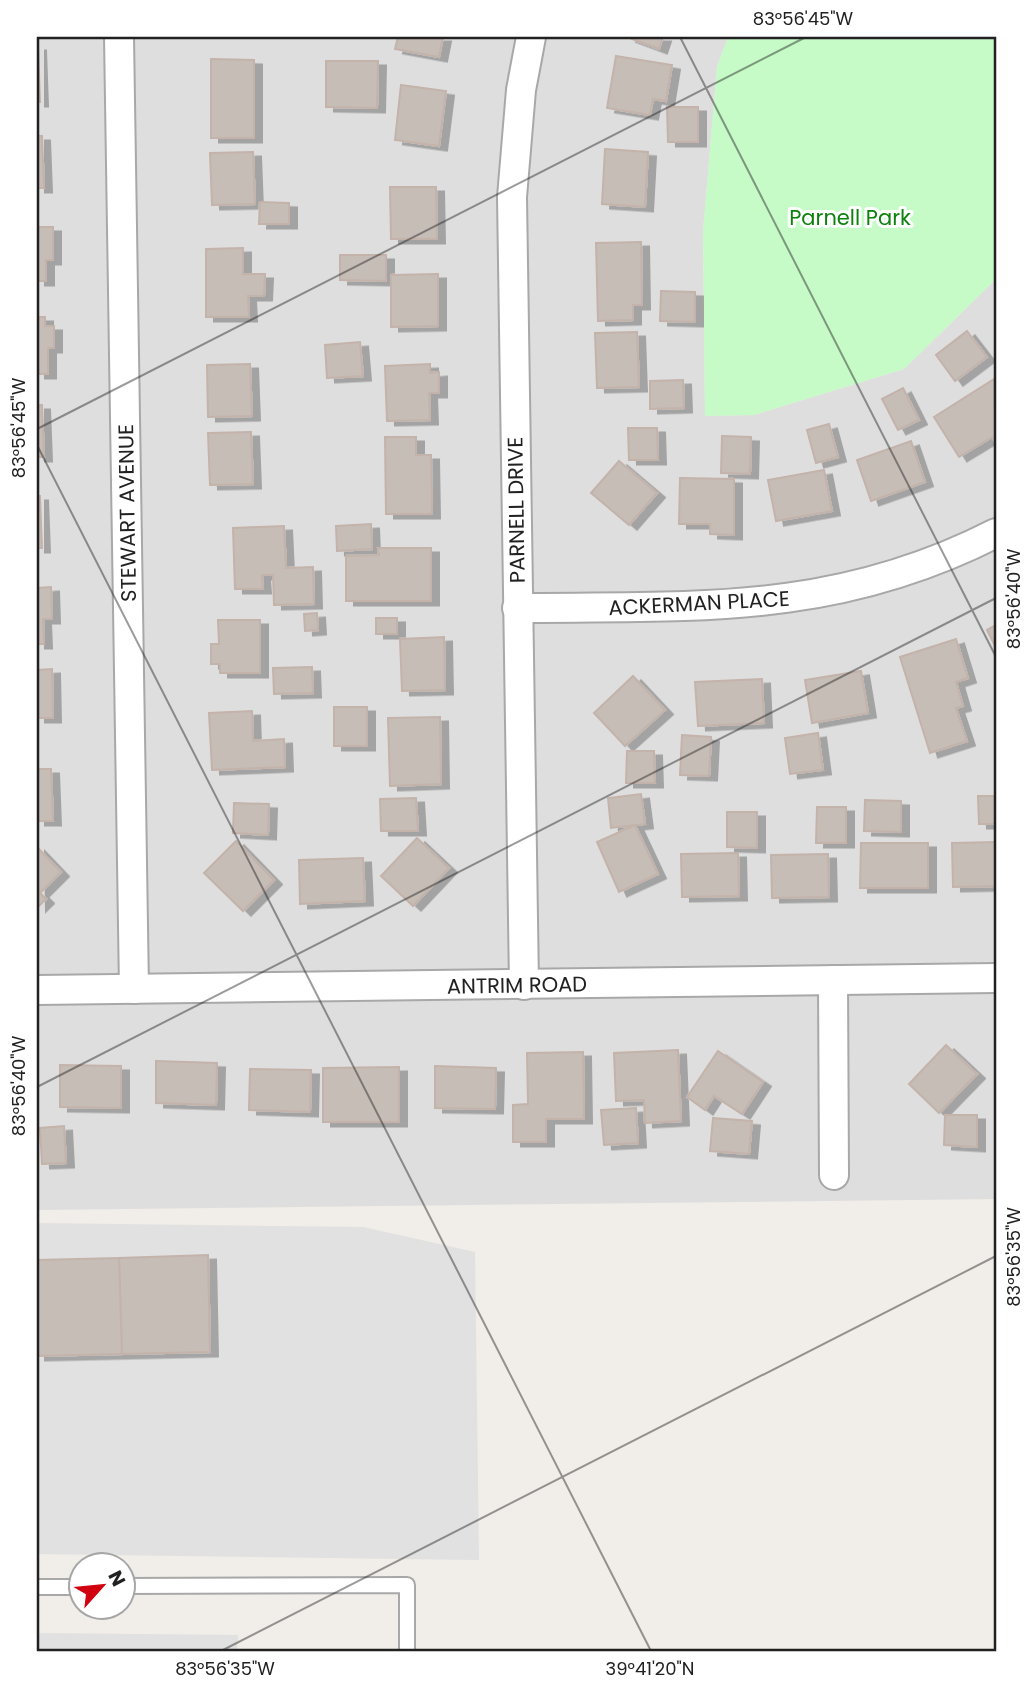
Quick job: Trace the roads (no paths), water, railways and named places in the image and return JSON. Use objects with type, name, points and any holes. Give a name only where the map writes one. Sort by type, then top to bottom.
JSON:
[{"type":"street","name":"STEWART AVENUE","points":[[119,37],[134,989]]},
{"type":"street","name":"PARNELL DRIVE","points":[[524,985],[512,197],[521,90],[531,37]]},
{"type":"street","name":"ACKERMAN PLACE","points":[[517,608],[709,606],[806,598],[865,585],[918,568],[996,533]]},
{"type":"street","name":"ANTRIM ROAD","points":[[37,990],[996,978]]},
{"type":"street","points":[[832,980],[834,1175]]},
{"type":"lane","points":[[136,1586],[407,1585],[407,1651]]},
{"type":"lane","points":[[37,1587],[66,1587]]},
{"type":"park label","name":"Parnell Park","points":[[850,217]]}]
